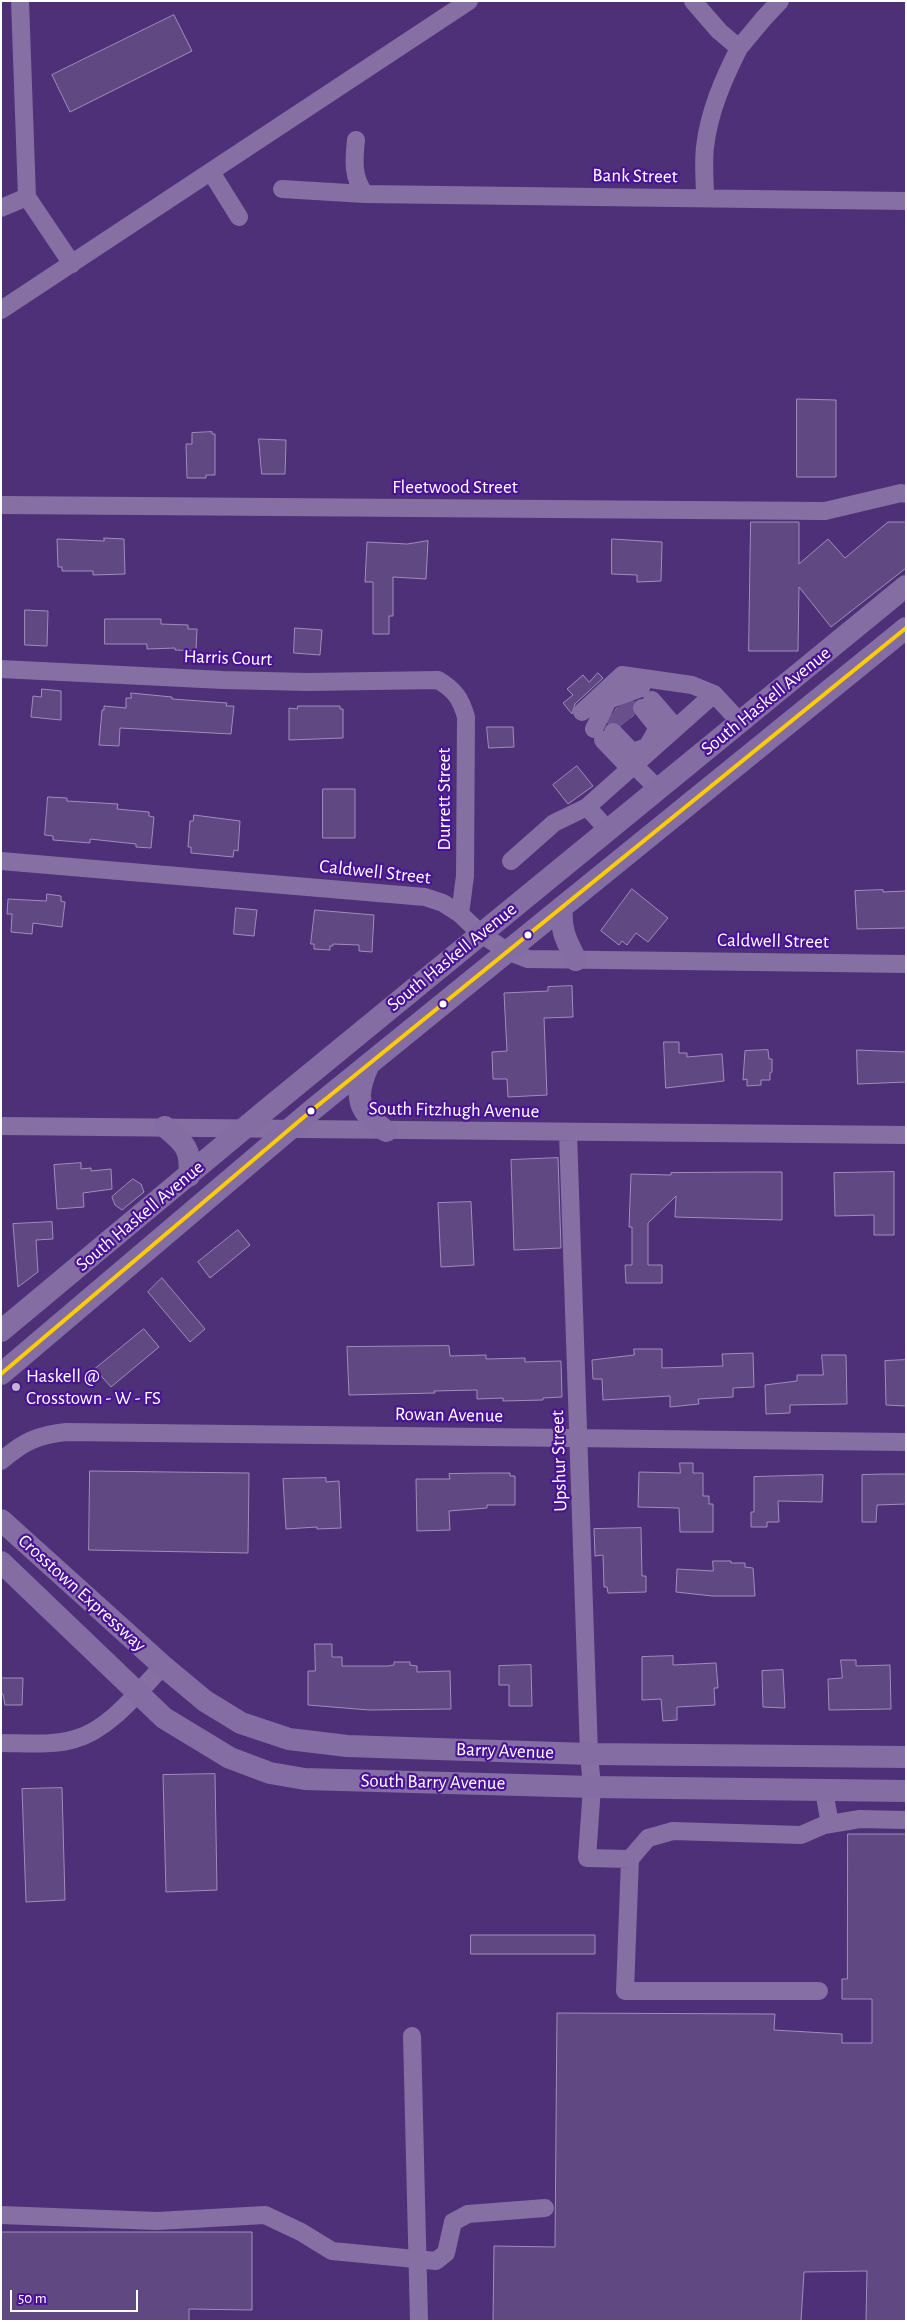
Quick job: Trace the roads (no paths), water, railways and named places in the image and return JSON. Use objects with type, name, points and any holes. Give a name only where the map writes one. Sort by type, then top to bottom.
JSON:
[{"type":"main road","name":"South Haskell Avenue","points":[[1,1331],[246,1127],[906,586]]},
{"type":"main road","name":"South Haskell Avenue","points":[[1,1374],[369,1064],[906,628]]},
{"type":"main road","points":[[562,907],[561,922],[563,935],[576,960]]},
{"type":"main road","points":[[369,1064],[360,1088],[359,1102],[364,1112],[386,1130]]},
{"type":"main road","points":[[165,1128],[184,1144],[189,1153],[189,1176]]},
{"type":"main road","name":"Crosstown Expressway","points":[[1,1520],[163,1666]]},
{"type":"main road","name":"Crosstown Expressway","points":[[1,1562],[138,1693]]},
{"type":"main road","name":"Barry Avenue","points":[[163,1666],[205,1701],[241,1723],[289,1739],[347,1746],[589,1754],[906,1757]]},
{"type":"main road","name":"South Barry Avenue","points":[[138,1693],[164,1718],[230,1758],[270,1773],[305,1779],[592,1787],[906,1791]]},
{"type":"main road","points":[[824,1791],[826,1757]]},
{"type":"street","points":[[20,1],[28,197],[72,264]]},
{"type":"street","points":[[1,310],[469,1]]},
{"type":"street","points":[[693,1],[719,31],[739,48]]},
{"type":"street","points":[[705,198],[704,149],[709,119],[724,77],[739,48],[780,1]]},
{"type":"street","points":[[356,140],[354,167],[357,184],[365,194]]},
{"type":"street","points":[[211,172],[239,217]]},
{"type":"street","name":"Bank Street","points":[[282,189],[365,194],[906,201]]},
{"type":"street","points":[[1,208],[28,197]]},
{"type":"street","name":"Fleetwood Street","points":[[1,505],[825,510],[901,493],[906,494]]},
{"type":"street","name":"Harris Court","points":[[1,669],[223,680],[308,682],[438,680],[452,688]]},
{"type":"street","points":[[714,694],[649,749],[624,762],[620,712],[622,674],[692,685],[714,694],[740,722]]},
{"type":"street","name":"Durrett Street","points":[[452,688],[461,700],[466,717],[466,876],[460,914]]},
{"type":"street","points":[[511,861],[554,823],[587,807],[634,765],[670,721],[620,712],[582,712]]},
{"type":"street","points":[[620,712],[650,735],[649,749]]},
{"type":"street","points":[[634,765],[658,789]]},
{"type":"street","points":[[587,807],[608,830]]},
{"type":"street","name":"Caldwell Street","points":[[1,861],[411,895],[443,903],[460,914],[481,934],[507,951],[528,959],[906,964]]},
{"type":"street","name":"South Fitzhugh Avenue","points":[[1,1126],[906,1135]]},
{"type":"street","name":"Upshur Street","points":[[568,1133],[589,1754],[592,1787],[587,1858],[630,1859]]},
{"type":"street","name":"Rowan Avenue","points":[[1,1462],[21,1444],[44,1434],[66,1432],[906,1442]]},
{"type":"street","points":[[1,1743],[47,1743],[75,1739],[100,1729],[163,1666]]},
{"type":"street","points":[[824,1791],[830,1824]]},
{"type":"street","points":[[819,1991],[626,1991],[630,1859],[648,1838],[673,1831],[801,1835],[830,1824],[860,1819],[906,1820]]},
{"type":"street","points":[[412,2036],[419,2321]]},
{"type":"street","points":[[1,2215],[157,2221],[265,2215],[301,2232],[332,2251],[436,2261],[446,2253],[453,2222],[468,2214],[545,2208]]},
{"type":"tunnel","points":[[623,703],[634,715]]},
{"type":"tunnel","points":[[611,714],[621,726]]},
{"type":"place","name":"Haskell @ Crosstown - W - FS","points":[[16,1387]]}]
